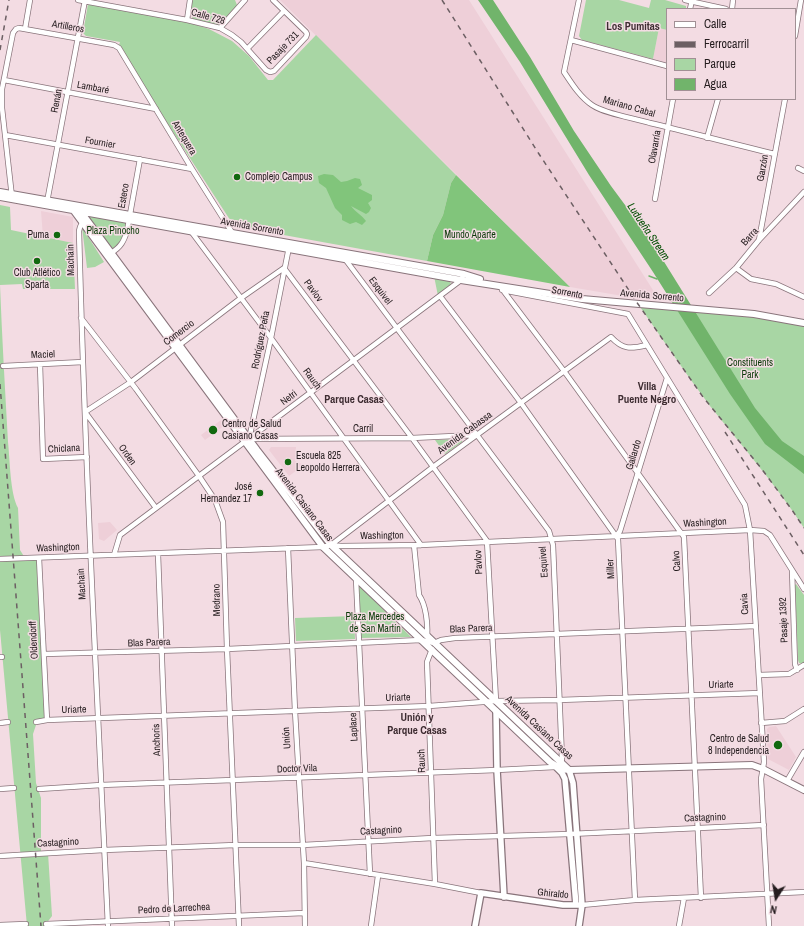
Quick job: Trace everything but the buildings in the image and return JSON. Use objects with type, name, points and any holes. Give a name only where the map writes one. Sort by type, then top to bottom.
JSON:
[{"type":"main road","name":"Avenida Sorrento","points":[[0,192],[12,197]]},
{"type":"main road","name":"Avenida Sorrento","points":[[0,197],[12,197],[47,203],[463,277],[501,287],[582,299],[754,314],[804,323]]},
{"type":"main road","name":"Avenida Casiano Casas","points":[[75,208],[247,441],[323,547],[487,703],[558,765],[569,770],[752,765],[804,790]]},
{"type":"main road","name":"Avenida Casiano Casas","points":[[82,210],[84,220],[112,253],[177,346]]},
{"type":"main road","name":"Avenida Casiano Casas","points":[[247,441],[330,545],[496,701],[558,765]]},
{"type":"street","points":[[25,29],[30,0]]},
{"type":"street","name":"Calle 728","points":[[78,0],[187,20],[220,28],[232,35],[248,48],[266,70],[270,72]]},
{"type":"street","points":[[187,20],[190,0]]},
{"type":"street","points":[[220,28],[244,2],[237,0]]},
{"type":"street","points":[[248,48],[284,11],[273,0]]},
{"type":"street","name":"Mariano Cabal","points":[[578,0],[564,72],[579,94],[586,101],[603,110],[707,138],[775,154]]},
{"type":"street","points":[[685,0],[722,8]]},
{"type":"street","points":[[796,30],[801,0]]},
{"type":"street","name":"Renán","points":[[47,203],[85,1]]},
{"type":"street","name":"Pasaje 731","points":[[270,72],[274,71],[306,37],[307,34],[284,11]]},
{"type":"street","name":"Artilleros","points":[[4,80],[13,33],[19,28],[117,46]]},
{"type":"street","points":[[571,40],[666,66]]},
{"type":"street","name":"Antequera","points":[[117,46],[233,236]]},
{"type":"street","points":[[4,80],[2,89],[2,108],[12,197]]},
{"type":"street","name":"Lambaré","points":[[4,80],[156,109]]},
{"type":"street","name":"Olavarría","points":[[656,199],[674,100]]},
{"type":"street","points":[[707,138],[718,100]]},
{"type":"street","name":"Garzón","points":[[759,240],[785,100]]},
{"type":"street","name":"Fournier","points":[[5,135],[192,169]]},
{"type":"street","name":"Esteco","points":[[112,253],[119,248],[123,242],[140,159]]},
{"type":"street","points":[[798,168],[804,171]]},
{"type":"street","name":"Barra","points":[[709,293],[736,268],[759,240],[804,192]]},
{"type":"street","name":"Machain","points":[[84,220],[79,231],[81,318],[90,556],[107,924]]},
{"type":"street","name":"Rauch","points":[[190,229],[421,545]]},
{"type":"street","name":"Rodríguez Peña","points":[[247,441],[271,338],[289,246]]},
{"type":"street","name":"Esquivel","points":[[346,256],[397,329],[549,531],[553,545],[562,759],[558,765]]},
{"type":"street","name":"Comercio","points":[[85,412],[131,382],[241,298],[284,268]]},
{"type":"street","name":"Pavlov","points":[[284,268],[412,438],[486,541],[496,701],[497,770],[504,897]]},
{"type":"street","points":[[736,268],[751,279],[776,284],[804,297]]},
{"type":"street","name":"Netri","points":[[114,555],[120,535],[353,360],[397,329],[463,277]]},
{"type":"street","name":"Sorrento","points":[[501,287],[628,314]]},
{"type":"street","name":"Calvo","points":[[501,287],[564,370],[684,537],[701,898]]},
{"type":"street","name":"Miller","points":[[440,296],[521,403],[618,539],[635,900]]},
{"type":"street","name":"Cavia","points":[[628,314],[745,505],[750,530],[759,675],[763,769],[761,779],[769,926]]},
{"type":"street","name":"Medrano","points":[[81,318],[131,382],[199,476],[215,500],[222,522],[239,926]]},
{"type":"street","name":"Avenida Cabassa","points":[[330,545],[564,370],[611,337],[618,345],[627,348],[636,348],[647,345]]},
{"type":"street","name":"Maciel","points":[[3,366],[83,362]]},
{"type":"street","name":"Chiclana","points":[[40,364],[43,459],[87,457]]},
{"type":"street","name":"Gallardo","points":[[616,536],[620,531],[667,378]]},
{"type":"street","name":"Orden","points":[[85,412],[156,508]]},
{"type":"street","name":"Carril","points":[[247,441],[343,438],[412,438],[477,435]]},
{"type":"street","name":"Washington","points":[[0,559],[323,547],[330,545],[421,545],[750,530],[764,531],[770,536],[792,570]]},
{"type":"street","points":[[414,545],[420,595],[432,650]]},
{"type":"street","name":"Unión","points":[[288,548],[295,711],[304,863],[305,926]]},
{"type":"street","name":"Anchoris","points":[[158,554],[172,926]]},
{"type":"street","name":"Oldendorff","points":[[38,558],[47,720]]},
{"type":"street","points":[[792,570],[804,589]]},
{"type":"street","name":"Pasaje 1392","points":[[792,570],[795,664],[797,670]]},
{"type":"street","name":"Laplace","points":[[356,579],[370,874]]},
{"type":"street","name":"Blas Parera","points":[[44,654],[227,649],[756,626]]},
{"type":"street","name":"Rauch","points":[[432,650],[427,662],[435,884]]},
{"type":"street","points":[[759,675],[789,674],[804,665]]},
{"type":"street","name":"Uriarte","points":[[36,722],[47,720],[165,717],[230,713],[429,706],[487,703],[496,701],[760,693]]},
{"type":"street","points":[[761,723],[785,721],[804,709]]},
{"type":"street","points":[[0,723],[8,722]]},
{"type":"street","points":[[787,781],[804,752]]},
{"type":"street","points":[[558,765],[565,779],[579,905]]},
{"type":"street","name":"Doctor Vila","points":[[39,789],[101,785],[497,770],[558,765]]},
{"type":"street","points":[[569,770],[573,783],[579,926]]},
{"type":"street","points":[[0,789],[14,788]]},
{"type":"street","name":"Castagnino","points":[[0,856],[169,847],[303,845],[433,838],[570,834],[764,825]]},
{"type":"street","name":"Ghiraldo","points":[[304,863],[435,884],[504,897],[579,905],[635,900],[804,892]]},
{"type":"street","points":[[371,926],[378,876]]},
{"type":"street","points":[[804,892],[804,897]]},
{"type":"street","points":[[475,926],[481,893]]},
{"type":"street","points":[[679,926],[684,898]]},
{"type":"street","name":"Pedro de Larrechea","points":[[46,924],[107,924],[172,918],[304,913]]},
{"type":"street","points":[[0,925],[26,924]]},
{"type":"shaded area","points":[[280,0],[469,0],[658,298],[623,296],[570,287]]},
{"type":"shaded area","points":[[659,28],[666,30],[666,63],[653,59]]},
{"type":"shaded area","name":"Puma","points":[[41,211],[73,217],[73,243],[43,237]]},
{"type":"shaded area","name":"Centro de Salud Casiano Casas","points":[[221,420],[225,425],[205,440],[201,435]]},
{"type":"shaded area","name":"Escuela 825 Leopoldo Herrera","points":[[271,447],[296,447],[295,461],[304,465],[289,476],[269,450]]},
{"type":"shaded area","points":[[110,522],[117,530],[104,541],[99,539],[98,523]]},
{"type":"shaded area","name":"Centro de Salud 8 Independencia","points":[[776,726],[796,757],[789,770],[768,759],[767,729],[769,727]]},
{"type":"green space","points":[[192,0],[235,0],[237,5],[236,8],[218,26],[193,19],[190,13]]},
{"type":"green space","points":[[586,0],[619,0],[649,8],[651,0],[665,0],[686,6],[686,8],[666,8],[666,30],[659,28],[653,59],[582,40],[579,36]]},
{"type":"green space","points":[[88,4],[188,22],[209,29],[232,41],[249,56],[268,80],[273,80],[316,35],[456,175],[451,183],[443,215],[433,235],[427,261],[234,226],[160,112],[119,45],[120,42],[86,36],[83,33]]},
{"type":"green space","points":[[324,174],[333,175],[341,182],[355,178],[360,179],[362,185],[358,188],[372,195],[372,200],[368,203],[371,208],[366,214],[351,206],[366,221],[362,225],[356,222],[350,224],[342,220],[342,215],[335,208],[326,188],[319,183],[318,176]]},
{"type":"green space","name":"Mundo Aparte","points":[[456,175],[570,287],[427,261],[433,235],[443,215],[451,183]]},
{"type":"green space","name":"Club Atlético Sparta","points":[[0,205],[10,207],[11,230],[73,243],[75,289],[23,289],[22,284],[0,285]]},
{"type":"green space","name":"Plaza Pinocho","points":[[81,212],[129,221],[123,242],[111,253]]},
{"type":"green space","points":[[82,227],[104,262],[95,267],[87,268]]},
{"type":"green space","points":[[434,276],[450,280],[451,285],[438,296]]},
{"type":"green space","points":[[0,285],[8,442],[13,494],[18,508],[20,550],[25,558],[39,558],[47,720],[37,722],[33,734],[36,783],[41,798],[41,853],[48,853],[52,916],[46,926],[27,926],[0,630]]},
{"type":"green space","name":"Constituents Park","points":[[638,304],[754,314],[804,323],[804,528],[770,481],[701,394]]},
{"type":"green space","points":[[460,439],[462,442],[445,454],[435,440]]},
{"type":"green space","name":"Plaza Mercedes de San Martín","points":[[358,584],[411,637],[360,638]]},
{"type":"green space","points":[[796,584],[804,595],[803,664],[799,663],[798,660]]},
{"type":"green space","name":"Plaza Mercedes de San Martín","points":[[354,616],[355,639],[296,641],[295,618]]},
{"type":"water","points":[[478,0],[493,0],[530,57],[574,131],[611,186],[648,236],[755,408],[782,441],[804,456],[804,474],[765,444],[730,394],[653,272],[589,175],[520,62]]},
{"type":"waterway","points":[[649,276],[657,279]]},
{"type":"railway","points":[[0,50],[9,0]]},
{"type":"railway","points":[[442,0],[539,154],[638,304],[703,397],[761,468],[804,528]]},
{"type":"railway","points":[[0,384],[41,926]]},
{"type":"railway","points":[[725,432],[804,555]]},
{"type":"place","name":"Complejo Campus","points":[[237,177]]},
{"type":"place","name":"Puma","points":[[57,235]]},
{"type":"place","name":"Club Atlético Sparta","points":[[37,261]]},
{"type":"place","name":"Centro de Salud Casiano Casas","points":[[213,430]]},
{"type":"place","name":"Escuela 825 Leopoldo Herrera","points":[[288,462]]},
{"type":"place","name":"José Hernandez 17","points":[[260,493]]},
{"type":"place","name":"Centro de Salud 8 Independencia","points":[[778,745]]},
{"type":"district","name":"Los Pumitas","points":[[633,27]]},
{"type":"district","name":"Villa Puente Negro","points":[[647,393]]},
{"type":"district","name":"Parque Casas","points":[[354,400]]},
{"type":"district","name":"Unión y Parque Casas","points":[[417,724]]},
{"type":"water label","name":"Ludueña Stream","points":[[648,232]]}]
